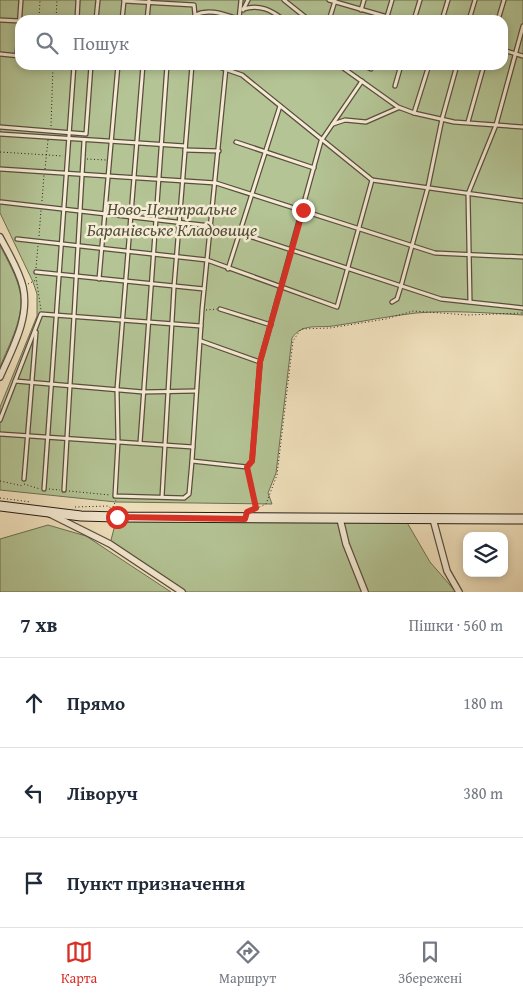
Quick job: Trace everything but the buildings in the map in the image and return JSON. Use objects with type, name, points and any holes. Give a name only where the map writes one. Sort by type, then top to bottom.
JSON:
[{"type":"main road","points":[[0,506],[45,512],[112,512],[245,519],[523,519]]},
{"type":"street","points":[[0,237],[23,287],[24,307],[21,325],[0,376]]},
{"type":"street","points":[[45,512],[110,544],[182,592]]},
{"type":"street","points":[[340,519],[349,552],[365,592]]},
{"type":"street","points":[[433,519],[448,571],[459,592]]},
{"type":"lane","points":[[20,15],[21,0]]},
{"type":"lane","points":[[77,15],[78,0]]},
{"type":"lane","points":[[96,15],[98,0]]},
{"type":"lane","points":[[238,15],[240,0]]},
{"type":"lane","points":[[240,15],[248,0]]},
{"type":"lane","points":[[284,0],[303,15]]},
{"type":"lane","points":[[329,0],[377,15]]},
{"type":"lane","points":[[361,10],[364,0]]},
{"type":"lane","points":[[388,15],[392,0]]},
{"type":"lane","points":[[416,15],[420,0]]},
{"type":"lane","points":[[444,15],[448,0]]},
{"type":"lane","points":[[470,15],[475,0]]},
{"type":"lane","points":[[500,15],[504,0]]},
{"type":"lane","points":[[123,15],[124,1],[194,6],[195,14],[214,12],[224,15]]},
{"type":"lane","points":[[331,15],[335,1]]},
{"type":"lane","points":[[148,15],[149,2]]},
{"type":"lane","points":[[243,9],[250,7],[270,9],[278,15]]},
{"type":"lane","points":[[0,20],[15,22]]},
{"type":"lane","points":[[470,302],[468,194],[496,125],[523,26]]},
{"type":"lane","points":[[508,52],[523,56]]},
{"type":"lane","points":[[0,54],[15,56]]},
{"type":"lane","points":[[44,489],[74,70]]},
{"type":"lane","points":[[0,127],[86,134],[91,70]]},
{"type":"lane","points":[[99,278],[117,70]]},
{"type":"lane","points":[[142,70],[132,179],[117,389],[118,442],[115,496],[184,498],[189,494],[202,310],[212,226],[226,70]]},
{"type":"lane","points":[[140,443],[157,180],[167,70]]},
{"type":"lane","points":[[162,497],[174,287],[191,70]]},
{"type":"lane","points":[[231,70],[242,75],[321,141],[372,180],[523,201]]},
{"type":"lane","points":[[346,70],[398,108],[442,119],[523,127]]},
{"type":"lane","points":[[395,86],[400,70]]},
{"type":"lane","points":[[414,113],[427,70]]},
{"type":"lane","points":[[392,302],[397,299],[428,188],[442,119],[456,70]]},
{"type":"lane","points":[[468,122],[483,70]]},
{"type":"lane","points":[[192,461],[247,467],[252,461],[260,362],[321,141],[362,81]]},
{"type":"lane","points":[[228,269],[280,106]]},
{"type":"lane","points":[[332,124],[345,120],[366,122],[398,108]]},
{"type":"lane","points":[[0,134],[69,140],[160,144],[218,151]]},
{"type":"lane","points":[[64,490],[84,140]]},
{"type":"lane","points":[[236,142],[314,168]]},
{"type":"lane","points":[[0,169],[216,183],[435,252],[523,257]]},
{"type":"lane","points":[[17,239],[207,260],[337,307],[372,180]]},
{"type":"lane","points":[[1,202],[212,226]]},
{"type":"lane","points":[[240,233],[441,299],[523,308]]},
{"type":"lane","points":[[36,272],[204,289]]},
{"type":"lane","points":[[220,309],[271,325]]},
{"type":"lane","points":[[0,420],[41,314],[201,326]]},
{"type":"lane","points":[[24,479],[36,326]]},
{"type":"lane","points":[[201,341],[260,362]]},
{"type":"lane","points":[[15,381],[52,386],[143,392],[196,391]]},
{"type":"lane","points":[[0,434],[193,446]]},
{"type":"path","points":[[39,15],[40,0]]},
{"type":"path","points":[[56,15],[57,0]]},
{"type":"path","points":[[50,132],[53,70]]},
{"type":"path","points":[[41,314],[36,272],[48,138]]},
{"type":"path","points":[[0,152],[68,156]]},
{"type":"path","points":[[83,158],[109,160]]},
{"type":"path","points":[[23,287],[36,280]]},
{"type":"path","points":[[202,310],[220,309]]},
{"type":"path","points":[[245,519],[247,512],[266,504],[277,475],[292,340],[301,329],[330,328],[386,319],[414,311],[468,314],[523,313]]},
{"type":"path","points":[[247,467],[256,508]]},
{"type":"path","points":[[0,481],[24,486]]},
{"type":"path","points":[[112,512],[116,502],[115,496]]},
{"type":"path","points":[[0,498],[32,502]]},
{"type":"path","points":[[73,508],[108,506],[112,512]]},
{"type":"green space","name":"Ново-Центральне Баранівське Кладовище","points":[[0,0],[523,0],[523,315],[456,312],[416,313],[333,326],[310,327],[296,333],[292,338],[276,473],[268,493],[272,504],[116,502],[0,490],[0,407],[37,316],[37,294],[0,213]]},
{"type":"green space","points":[[0,245],[17,280],[21,301],[18,321],[0,367]]},
{"type":"green space","points":[[117,517],[405,519],[430,562],[456,592],[182,592],[110,544]]},
{"type":"green space","points":[[48,525],[86,536],[171,592],[0,592],[0,539]]},
{"type":"route","points":[[117,517],[245,519],[247,512],[256,508],[247,467],[252,461],[260,362],[303,210]]}]
